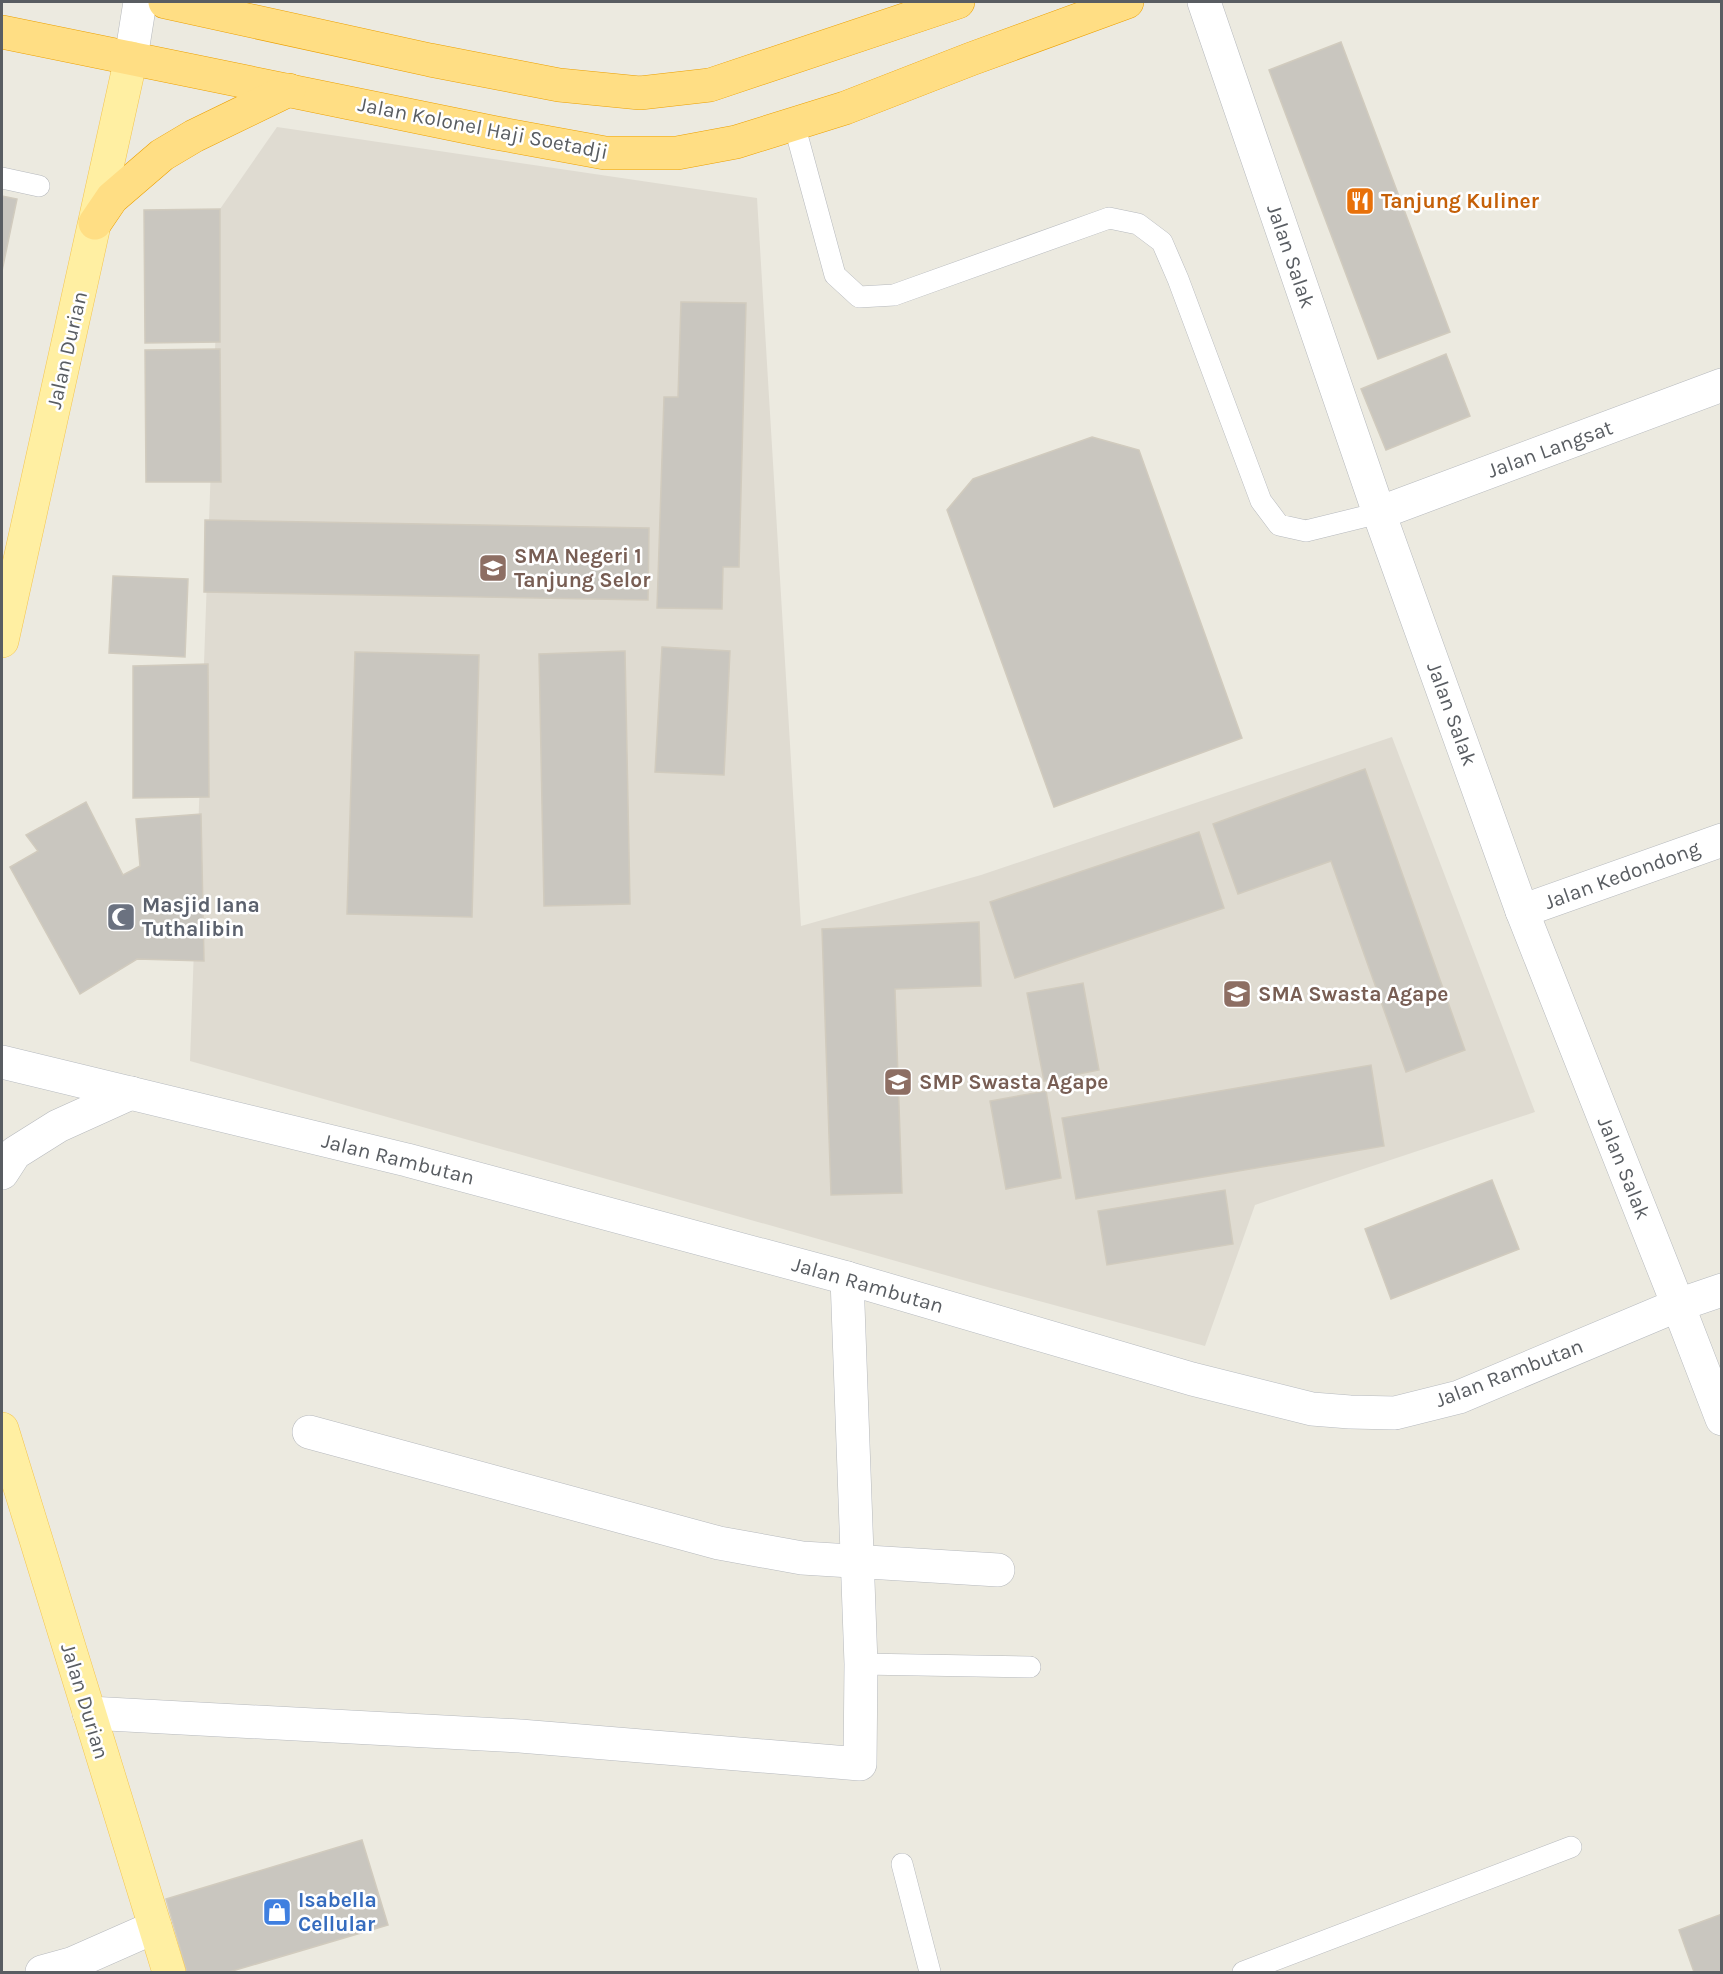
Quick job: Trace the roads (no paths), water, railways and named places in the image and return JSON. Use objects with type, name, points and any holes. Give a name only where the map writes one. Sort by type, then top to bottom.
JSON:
[{"type":"highway","points":[[165,2],[430,60],[559,85],[640,93],[710,85],[958,2]]},
{"type":"highway","name":"Jalan Kolonel Haji Soetadji","points":[[2,32],[496,134],[605,153],[677,153],[736,142],[845,108],[1126,2]]},
{"type":"highway","points":[[95,224],[112,198],[162,155],[194,136],[289,90]]},
{"type":"main road","name":"Jalan Durian","points":[[4,621],[132,58]]},
{"type":"main road","name":"Jalan Durian","points":[[2,1429],[168,1972]]},
{"type":"street","points":[[132,58],[140,2]]},
{"type":"street","name":"Jalan Salak","points":[[1204,2],[1379,513],[1522,911],[1722,1419]]},
{"type":"street","name":"Jalan Langsat","points":[[1379,513],[1722,385]]},
{"type":"street","name":"Jalan Kedondong","points":[[1522,911],[1722,840]]},
{"type":"street","name":"Jalan Rambutan","points":[[2,1062],[407,1160],[847,1278],[1192,1379],[1312,1409],[1395,1413],[1459,1397],[1678,1305],[1722,1290]]},
{"type":"street","points":[[2,1173],[15,1153],[58,1126],[131,1093]]},
{"type":"street","points":[[89,1713],[520,1736],[860,1764],[861,1664],[847,1278]]},
{"type":"street","points":[[309,1432],[719,1543],[802,1558],[998,1570]]},
{"type":"street","points":[[42,1972],[71,1964],[154,1927]]},
{"type":"lane","points":[[794,124],[835,275],[859,297],[894,295],[1109,218],[1138,224],[1162,242],[1261,501],[1279,525],[1306,531],[1379,513]]},
{"type":"lane","points":[[2,178],[39,186]]},
{"type":"lane","points":[[861,1664],[1030,1667]]},
{"type":"lane","points":[[1243,1972],[1571,1847]]},
{"type":"lane","points":[[902,1864],[930,1972]]},
{"type":"place","name":"Tanjung Kuliner","points":[[1360,201]]},
{"type":"place","name":"SMA Negeri 1 Tanjung Selor","points":[[493,568]]},
{"type":"place","name":"Masjid Iana Tuthalibin","points":[[121,917]]},
{"type":"place","name":"SMA Swasta Agape","points":[[1237,994]]},
{"type":"place","name":"SMP Swasta Agape","points":[[898,1082]]},
{"type":"place","name":"Isabella Cellular","points":[[277,1912]]}]
